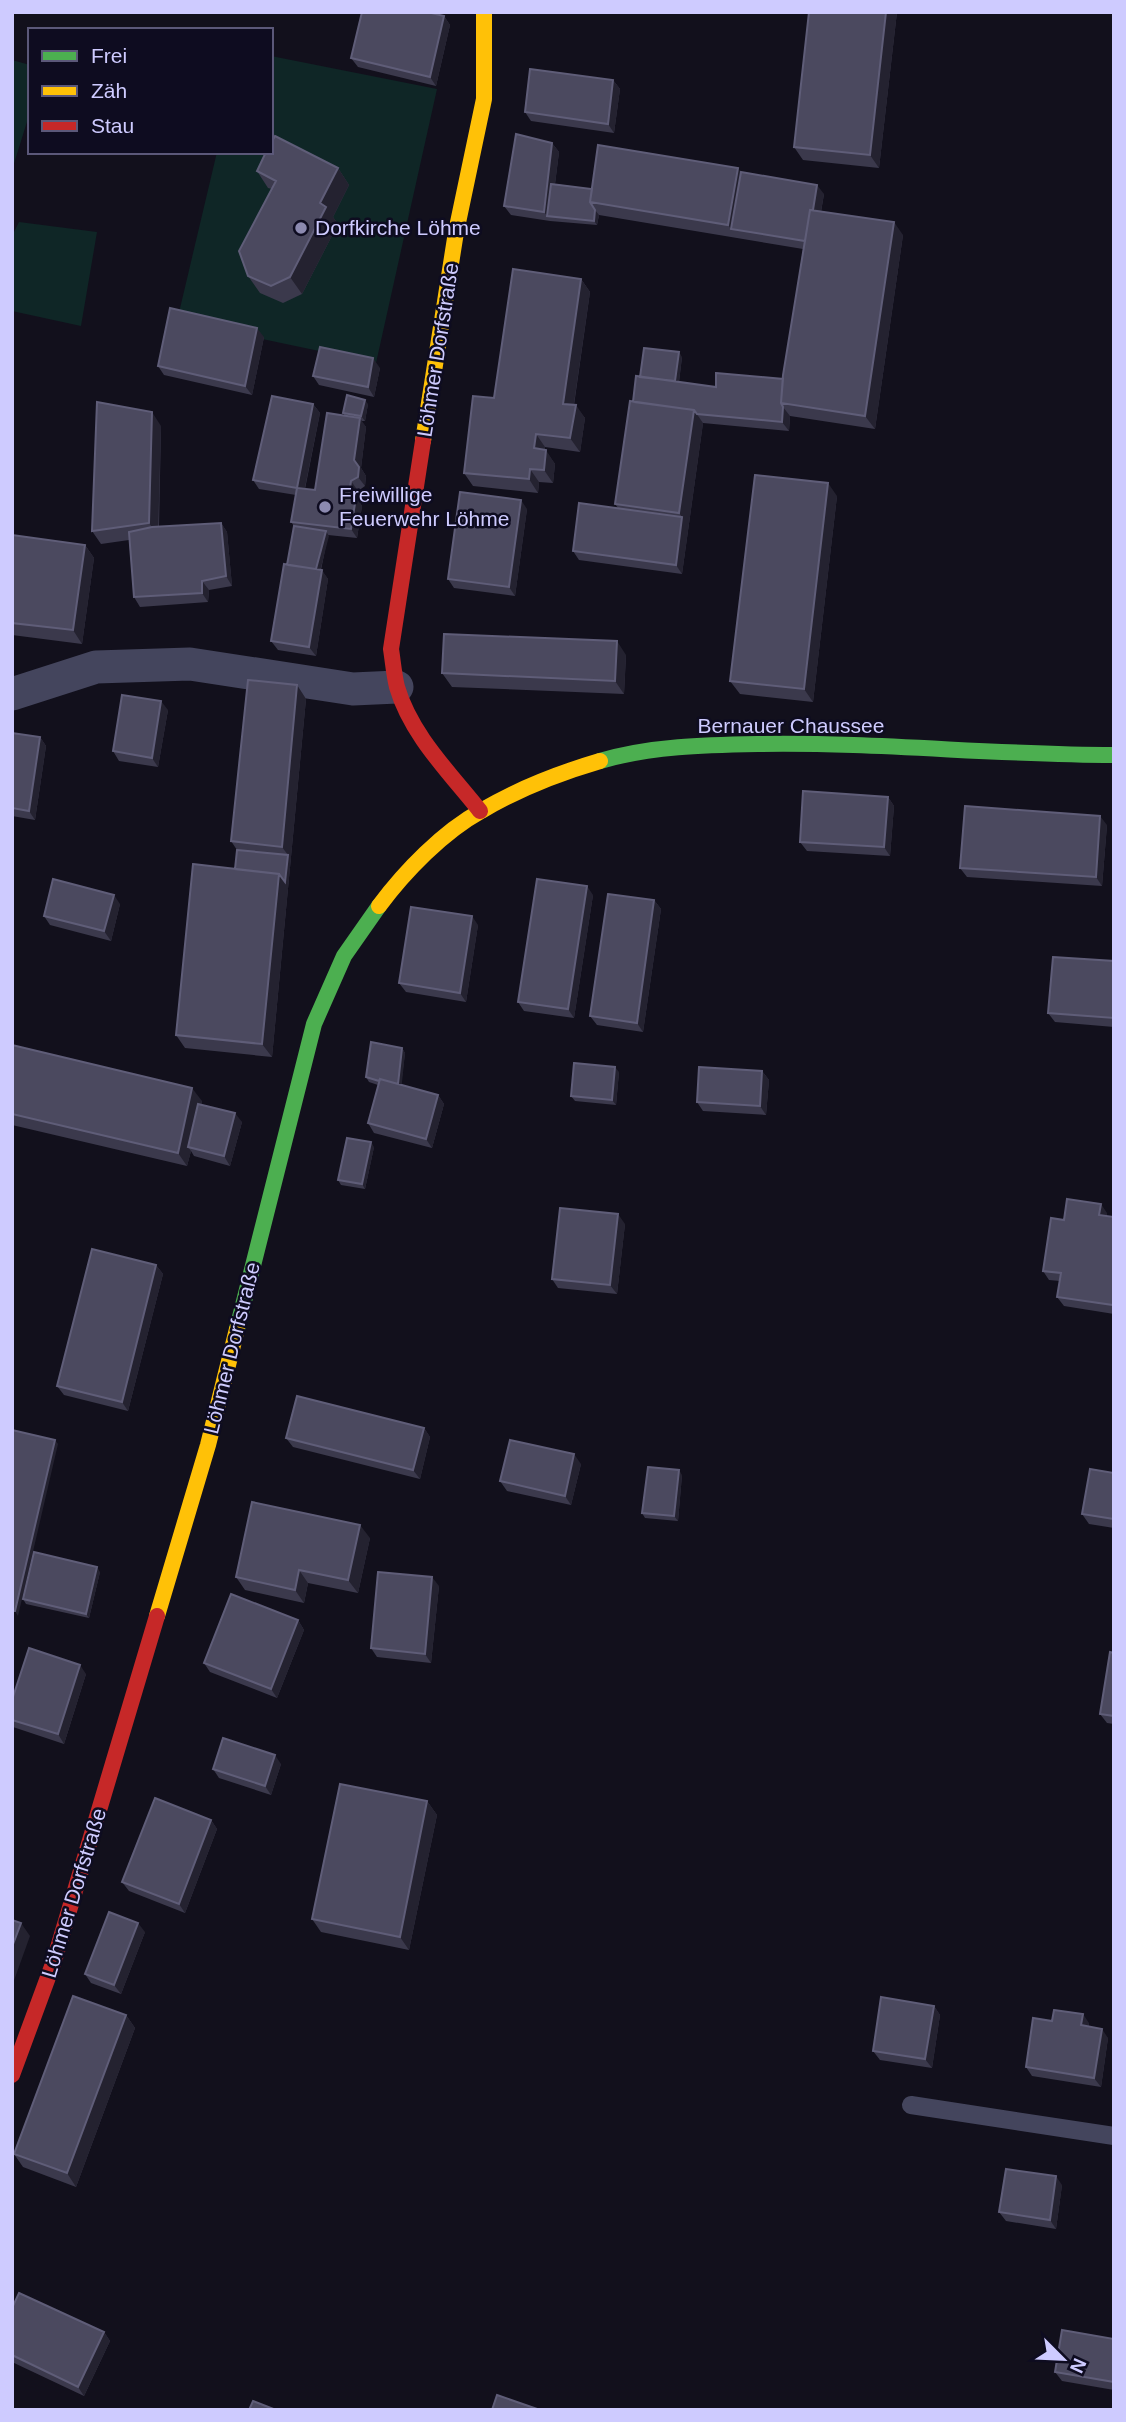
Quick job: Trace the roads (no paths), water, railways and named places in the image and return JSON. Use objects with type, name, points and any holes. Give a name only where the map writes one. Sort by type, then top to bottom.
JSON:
[{"type":"main road","name":"Löhmer Dorfstraße","points":[[12,2075],[54,1961],[208,1445],[314,1024],[344,956],[397,882],[438,843],[480,811],[426,741],[405,707],[397,687],[391,649],[456,232],[484,99],[484,12]]},
{"type":"main road","name":"Bernauer Chaussee","points":[[480,811],[561,773],[628,754],[676,747],[808,743],[1044,755],[1114,755]]},
{"type":"street","points":[[12,694],[96,667],[190,664],[353,689],[397,687]]},
{"type":"lane","points":[[911,2105],[1114,2136]]},
{"type":"place","name":"Dorfkirche Löhme","points":[[301,228]]},
{"type":"place","name":"Freiwillige Feuerwehr Löhme","points":[[325,507]]}]
